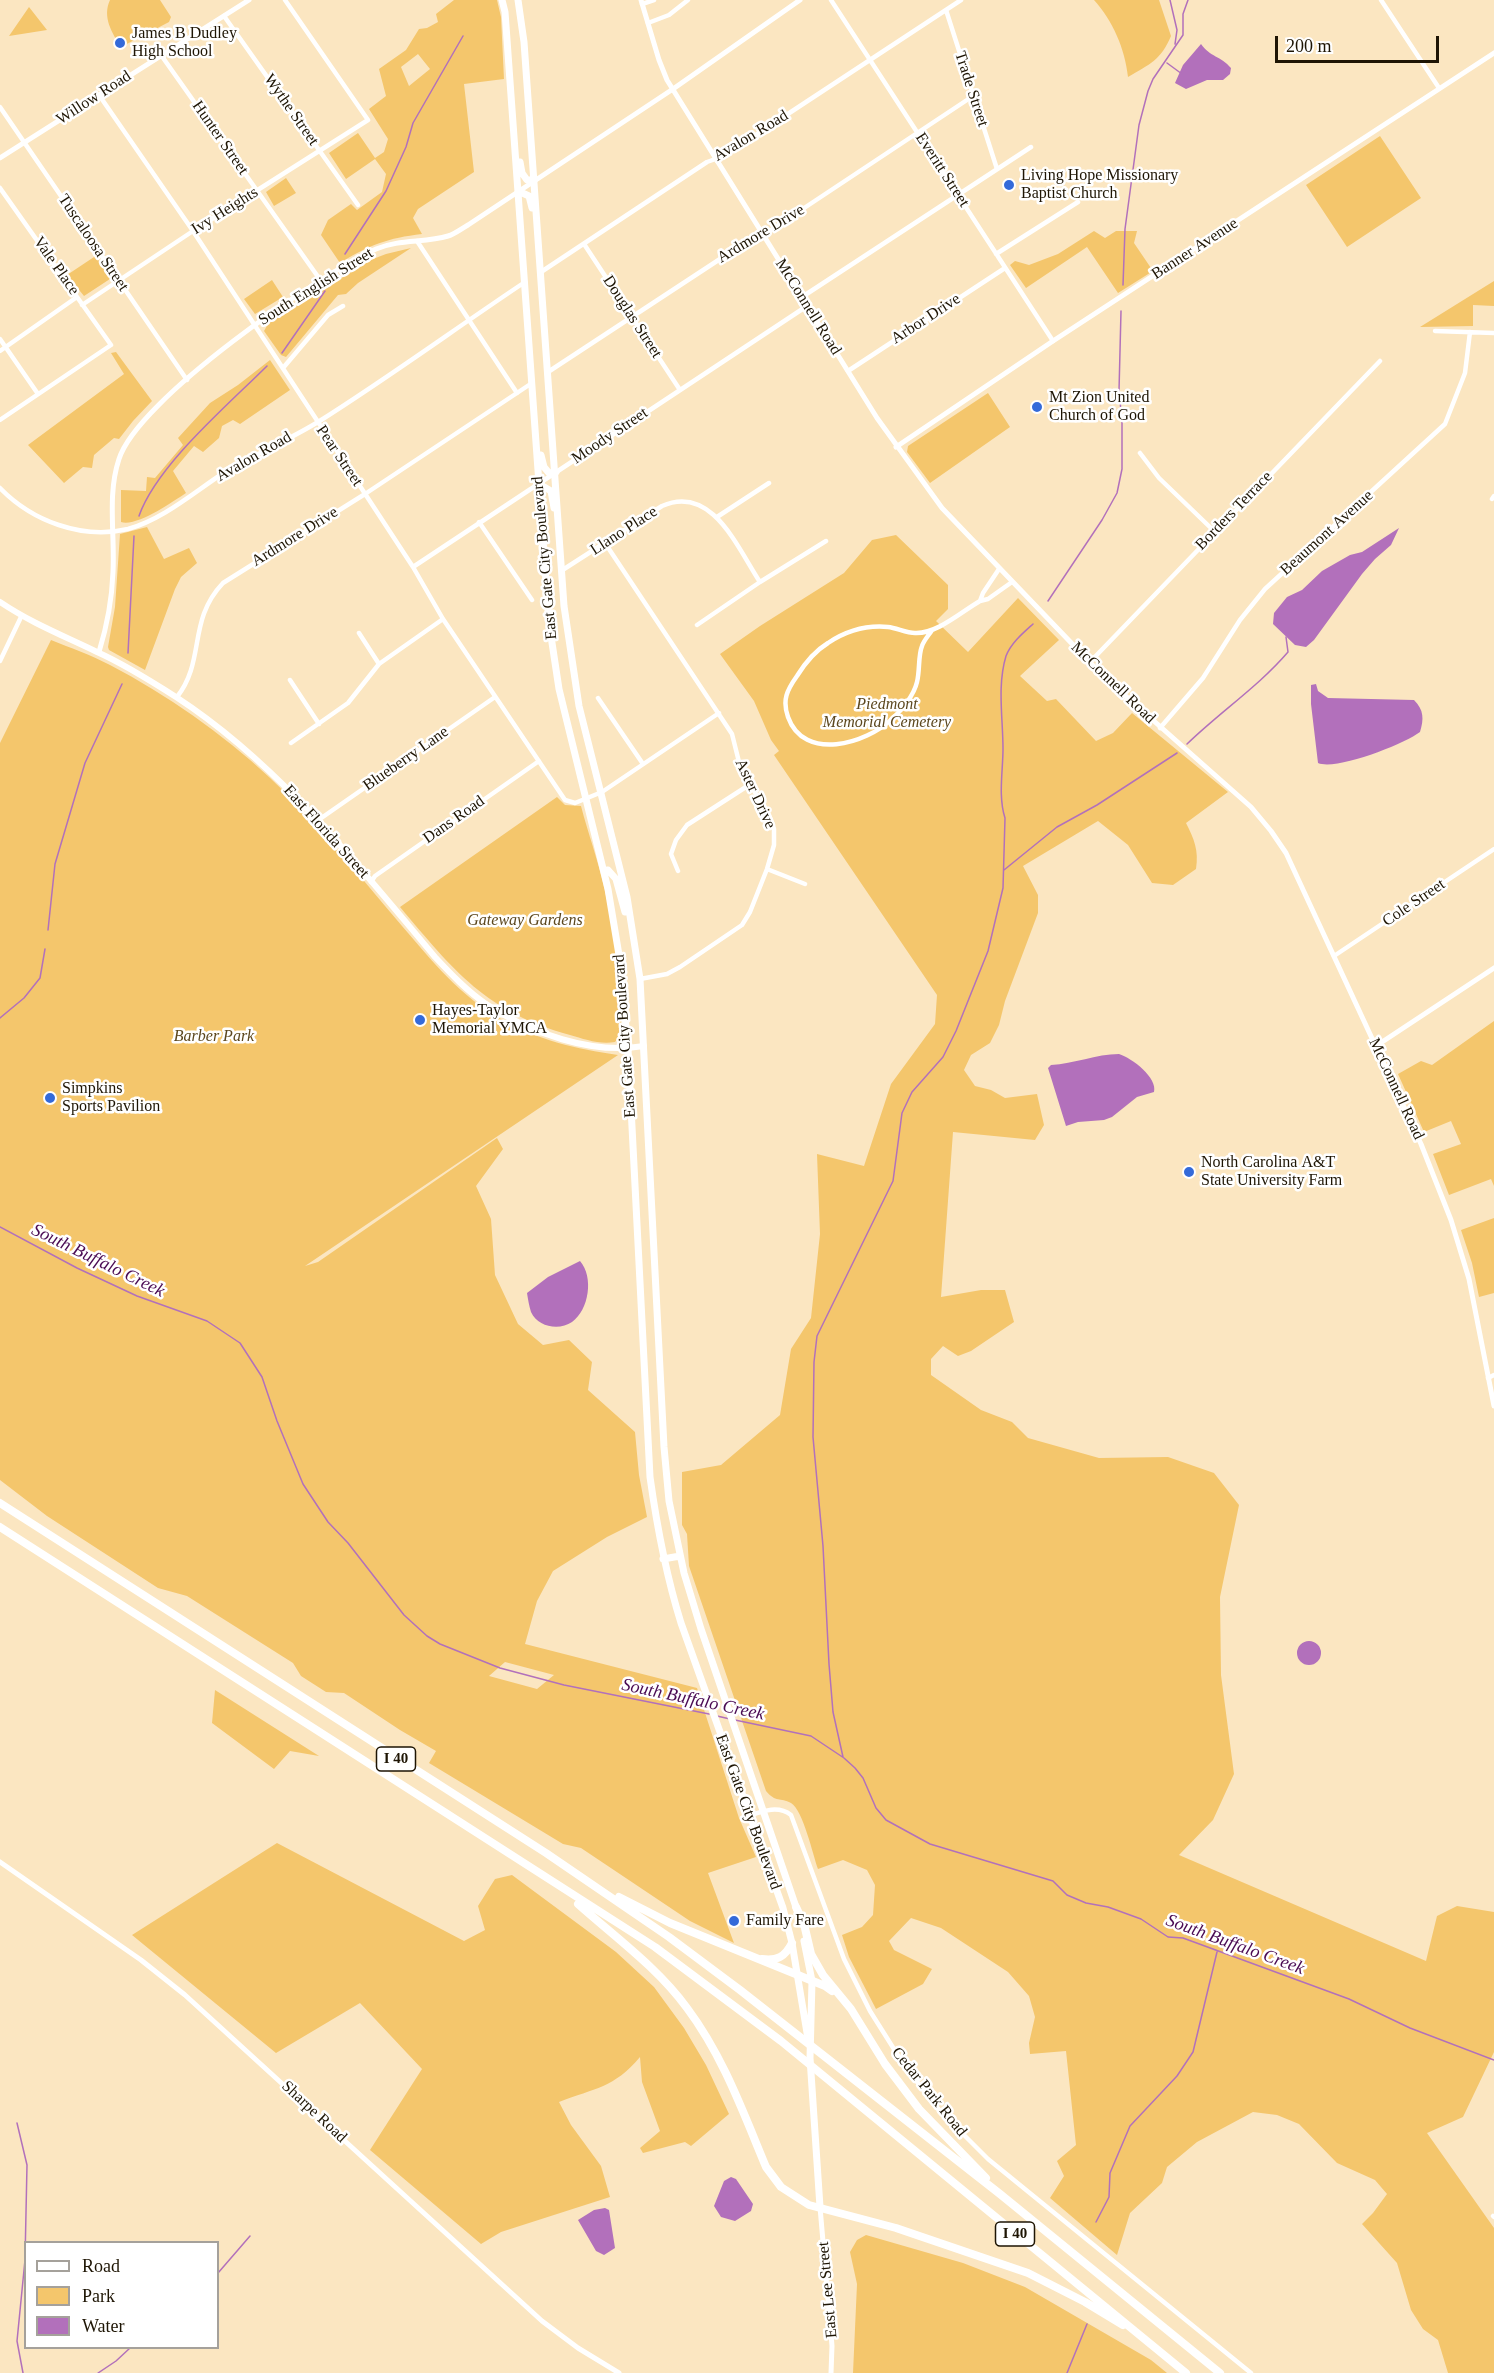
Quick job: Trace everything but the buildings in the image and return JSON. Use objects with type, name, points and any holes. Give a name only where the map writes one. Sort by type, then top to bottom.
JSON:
[{"type":"highway","name":"I 40","points":[[0,1503],[582,1877],[694,1955],[1000,2194],[1221,2373]]},
{"type":"highway","name":"I 40","points":[[0,1527],[655,1947],[781,2042],[1186,2373]]},
{"type":"highway","points":[[582,1877],[670,1923],[825,1986],[840,1996]]},
{"type":"highway","points":[[560,1888],[647,1965],[686,2007],[710,2042],[732,2083],[773,2180],[788,2193],[810,2205],[907,2232],[1028,2273],[1085,2302],[1146,2340]]},
{"type":"highway","points":[[796,1907],[804,1924],[811,1954],[823,1975],[851,2009],[885,2064],[919,2109],[975,2164],[1000,2194]]},
{"type":"highway","points":[[750,1957],[779,1959],[787,1954],[792,1943]]},
{"type":"main road","name":"East Gate City Boulevard","points":[[502,0],[553,646],[559,689],[604,871],[621,961],[628,1049],[650,1477],[663,1559],[678,1613],[783,1908],[792,1943],[810,2058],[820,2207]]},
{"type":"main road","name":"East Gate City Boulevard","points":[[518,0],[524,42],[556,472],[561,571],[579,706],[627,897],[639,969],[664,1447],[669,1501],[680,1556],[701,1629],[796,1907],[812,1981],[810,2058]]},
{"type":"main road","points":[[514,130],[522,173],[527,180],[534,180]]},
{"type":"main road","points":[[518,191],[529,196],[538,240]]},
{"type":"main road","points":[[535,428],[544,467],[549,473],[556,472]]},
{"type":"main road","points":[[539,484],[551,491],[559,528]]},
{"type":"main road","name":"East Florida Street","points":[[0,602],[21,617],[99,652],[177,697],[261,763],[317,821],[435,957],[485,1004],[539,1032],[587,1045],[628,1049],[644,1046]]},
{"type":"main road","points":[[604,871],[608,870],[616,879],[633,956],[639,969]]},
{"type":"main road","points":[[663,1559],[680,1556]]},
{"type":"street","name":"Willow Road","points":[[0,158],[249,0]]},
{"type":"street","name":"Ivy Heights","points":[[82,305],[193,231],[368,120],[285,0]]},
{"type":"street","points":[[642,2],[654,0]]},
{"type":"street","points":[[648,23],[669,15],[688,0]]},
{"type":"street","name":"South English Street","points":[[99,652],[110,607],[113,571],[114,478],[125,443],[140,423],[187,380],[255,325],[321,281],[379,248],[450,236],[673,89],[800,0]]},
{"type":"street","name":"Everitt Street","points":[[831,0],[1053,341]]},
{"type":"street","name":"Avalon Road","points":[[540,272],[707,162],[724,156],[961,0]]},
{"type":"street","points":[[1381,0],[1439,88]]},
{"type":"street","name":"McConnell Road","points":[[642,2],[659,60],[673,89],[896,447],[942,508],[999,569],[1090,662],[1160,728],[1235,793],[1271,831],[1293,867],[1421,1143],[1451,1220],[1469,1279],[1491,1376],[1494,1406]]},
{"type":"street","name":"Trade Street","points":[[946,10],[997,169]]},
{"type":"street","name":"Wythe Street","points":[[224,16],[358,205]]},
{"type":"street","name":"Banner Avenue","points":[[896,447],[1053,341],[1494,52]]},
{"type":"street","name":"Hunter Street","points":[[161,55],[321,281]]},
{"type":"street","name":"Pear Street","points":[[99,94],[193,231],[413,567],[443,619],[539,761],[566,800],[572,803],[586,799]]},
{"type":"street","name":"Ardmore Drive","points":[[548,372],[752,238],[771,230],[973,96]]},
{"type":"street","name":"Tuscaloosa Street","points":[[0,107],[187,380]]},
{"type":"street","points":[[802,297],[1031,147]]},
{"type":"street","name":"Vale Place","points":[[0,188],[111,345],[38,394]]},
{"type":"street","points":[[996,254],[1078,202]]},
{"type":"street","points":[[417,241],[516,393]]},
{"type":"street","name":"Douglas Street","points":[[584,244],[680,390]]},
{"type":"street","name":"Arbor Drive","points":[[848,371],[1005,268]]},
{"type":"street","name":"Avalon Road","points":[[0,488],[12,501],[57,525],[78,531],[128,529],[150,520],[224,474],[317,422],[525,282]]},
{"type":"street","points":[[0,351],[77,297]]},
{"type":"street","points":[[283,368],[328,315],[343,306]]},
{"type":"street","name":"Moody Street","points":[[413,567],[807,306]]},
{"type":"street","points":[[1435,331],[1494,333]]},
{"type":"street","name":"Beaumont Avenue","points":[[1160,728],[1203,678],[1240,620],[1265,590],[1445,424],[1466,373],[1470,332]]},
{"type":"street","points":[[0,339],[38,394],[0,420]]},
{"type":"street","name":"Borders Terrace","points":[[1090,662],[1380,361]]},
{"type":"street","name":"Ardmore Drive","points":[[177,697],[186,685],[191,672],[202,614],[214,592],[235,574],[365,494],[532,383]]},
{"type":"street","points":[[1140,453],[1159,478],[1214,531]]},
{"type":"street","points":[[717,517],[769,483]]},
{"type":"street","name":"Llano Place","points":[[561,571],[672,502],[686,501],[699,504],[717,517],[760,582]]},
{"type":"street","points":[[479,522],[532,600]]},
{"type":"street","points":[[698,626],[760,582],[826,541]]},
{"type":"street","name":"Aster Drive","points":[[605,543],[732,734],[741,770],[769,815],[774,829],[774,845],[750,912],[742,925],[667,974],[640,979]]},
{"type":"street","points":[[980,601],[999,569]]},
{"type":"street","points":[[932,630],[922,646],[916,684],[907,701],[892,719],[875,732],[856,741],[832,745],[809,742],[791,726],[785,708],[786,691],[805,663],[826,644],[847,632],[866,627],[889,627],[915,633],[932,630],[980,601],[988,600],[1012,582]]},
{"type":"street","points":[[0,661],[21,617]]},
{"type":"street","points":[[291,743],[348,703],[379,664],[443,619]]},
{"type":"street","points":[[359,633],[379,664]]},
{"type":"street","points":[[290,680],[318,724]]},
{"type":"street","name":"Blueberry Lane","points":[[317,821],[495,697]]},
{"type":"street","points":[[597,698],[643,764]]},
{"type":"street","points":[[586,799],[602,792],[719,713]]},
{"type":"street","name":"Dans Road","points":[[371,882],[375,876],[539,761]]},
{"type":"street","points":[[678,871],[671,854],[676,840],[687,825],[749,785]]},
{"type":"street","name":"Cole Street","points":[[1334,956],[1494,849]]},
{"type":"street","points":[[766,869],[805,884]]},
{"type":"street","points":[[1376,1046],[1494,968]]},
{"type":"street","name":"Cedar Park Road","points":[[749,1816],[763,1811],[784,1810],[791,1815],[844,1959],[870,2011],[904,2065],[939,2110],[988,2159],[1251,2373]]},
{"type":"street","name":"Sharpe Road","points":[[0,1862],[141,1960],[185,1995],[542,2321],[578,2348],[619,2373]]},
{"type":"street","name":"East Lee Street","points":[[820,2207],[832,2346],[831,2373]]},
{"type":"green space","points":[[110,0],[160,0],[171,17],[169,22],[121,47],[111,30],[108,19]]},
{"type":"green space","points":[[454,0],[497,0],[501,17],[504,79],[464,84],[474,172],[418,209],[413,218],[422,234],[379,243],[340,263],[321,235],[328,220],[351,204],[357,210],[382,192],[386,174],[375,159],[346,179],[329,153],[358,133],[375,158],[384,152],[388,139],[369,109],[386,96],[379,69],[406,50],[419,29],[427,28],[438,22],[436,14]],"holes":[[[418,54],[430,69],[409,86],[401,67]]]},
{"type":"green space","points":[[1094,0],[1159,0],[1171,36],[1163,51],[1149,65],[1128,77],[1117,36],[1107,17]]},
{"type":"green space","points":[[29,7],[47,30],[9,36]]},
{"type":"green space","points":[[1380,136],[1421,198],[1347,247],[1306,185]]},
{"type":"green space","points":[[286,178],[296,193],[274,206],[266,192]]},
{"type":"green space","points":[[1094,231],[1105,238],[1116,231],[1137,231],[1134,243],[1153,271],[1118,293],[1087,247],[1026,288],[1010,265],[1015,261],[1029,265],[1058,254]]},
{"type":"green space","points":[[411,248],[358,283],[346,294],[338,295],[286,357],[281,355],[264,331],[269,322],[373,259]]},
{"type":"green space","points":[[97,255],[113,277],[84,296],[67,275]]},
{"type":"green space","points":[[272,280],[283,297],[255,314],[244,299]]},
{"type":"green space","points":[[1494,281],[1494,306],[1473,305],[1473,326],[1420,327]]},
{"type":"green space","points":[[116,352],[152,401],[119,439],[114,438],[94,455],[92,468],[83,467],[64,483],[28,445],[124,374],[111,353]]},
{"type":"green space","points":[[270,360],[290,390],[240,424],[233,420],[222,426],[219,438],[203,452],[194,446],[173,471],[186,493],[145,517],[128,523],[121,522],[121,490],[146,491],[147,477],[155,478],[183,445],[178,438],[210,403]]},
{"type":"green space","points":[[988,393],[1010,427],[930,483],[907,452],[908,446]]},
{"type":"green space","points":[[147,527],[164,559],[189,548],[197,563],[181,577],[175,589],[145,670],[109,650],[108,647],[115,607],[120,534]]},
{"type":"green space","name":"Piedmont Memorial Cemetery","points":[[896,535],[948,585],[948,609],[936,621],[968,652],[1018,598],[1059,640],[1020,676],[1047,701],[1056,699],[1096,741],[1113,733],[1132,713],[1228,792],[1186,823],[1195,845],[1196,869],[1173,885],[1152,883],[1128,845],[1098,821],[1023,866],[1038,895],[1038,913],[1005,1001],[999,1025],[990,1043],[971,1055],[964,1070],[975,1086],[991,1090],[1005,1098],[1037,1094],[1044,1125],[1035,1140],[953,1132],[941,1297],[981,1290],[1005,1290],[1014,1322],[971,1351],[958,1356],[943,1346],[931,1359],[931,1375],[981,1410],[1012,1422],[1028,1438],[1099,1458],[1168,1457],[1214,1473],[1239,1505],[1220,1597],[1221,1675],[1234,1774],[1213,1820],[1179,1855],[1426,1961],[1437,1916],[1457,1906],[1494,1912],[1494,2052],[1463,2117],[1427,2133],[1494,2228],[1494,2373],[1448,2373],[1438,2340],[1423,2329],[1411,2310],[1397,2263],[1362,2224],[1387,2194],[1375,2180],[1337,2163],[1299,2124],[1277,2115],[1253,2112],[1197,2142],[1167,2167],[1162,2183],[1130,2213],[1117,2255],[1050,2198],[1064,2176],[1057,2161],[1076,2145],[1066,2051],[1030,2054],[1029,2043],[1035,2017],[1029,1996],[1008,1972],[941,1928],[911,1918],[889,1941],[894,1950],[932,1969],[923,1984],[876,2009],[849,1957],[842,1935],[862,1927],[873,1915],[875,1885],[867,1870],[843,1860],[818,1869],[800,1814],[791,1803],[775,1798],[766,1791],[689,1566],[687,1534],[682,1525],[682,1472],[721,1465],[780,1415],[791,1349],[811,1318],[820,1234],[817,1154],[864,1166],[891,1084],[935,1024],[937,995],[774,755],[779,751],[771,740],[754,701],[720,654],[844,573],[872,540]]},
{"type":"green space","name":"Barber Park","points":[[51,640],[110,665],[193,716],[269,777],[321,831],[436,965],[472,1000],[501,1019],[529,1033],[572,1047],[618,1055],[305,1266],[318,1262],[497,1138],[503,1149],[476,1186],[491,1219],[495,1275],[518,1324],[543,1345],[569,1340],[592,1362],[588,1390],[635,1432],[639,1475],[647,1517],[607,1537],[553,1571],[537,1601],[525,1644],[697,1688],[739,1818],[756,1857],[708,1873],[734,1943],[690,1921],[581,1848],[563,1844],[429,1763],[436,1751],[344,1693],[326,1692],[301,1676],[293,1663],[187,1596],[158,1588],[47,1516],[0,1480],[0,743]],"holes":[[[505,1662],[554,1675],[537,1689],[489,1676]]]},
{"type":"green space","name":"Gateway Gardens","points":[[557,797],[565,805],[581,806],[604,887],[615,943],[621,993],[620,1032],[615,1042],[592,1041],[541,1026],[494,1001],[455,970],[400,907]]},
{"type":"green space","points":[[1494,1021],[1494,1186],[1491,1179],[1449,1195],[1433,1154],[1461,1144],[1451,1121],[1424,1132],[1398,1074],[1421,1061],[1432,1065]]},
{"type":"green space","points":[[1494,1218],[1494,1293],[1479,1297],[1472,1263],[1461,1230]]},
{"type":"green space","points":[[215,1690],[319,1756],[290,1751],[274,1769],[212,1723]]},
{"type":"green space","points":[[277,1843],[464,1941],[485,1930],[478,1906],[495,1879],[512,1875],[616,1952],[654,1987],[684,2028],[706,2065],[729,2114],[691,2146],[685,2142],[643,2153],[640,2148],[660,2131],[642,2082],[640,2057],[621,2075],[603,2086],[559,2102],[571,2125],[601,2166],[610,2197],[501,2232],[481,2244],[370,2150],[422,2069],[360,2003],[276,2053],[132,1935]]},
{"type":"green space","points":[[866,2235],[963,2263],[1025,2287],[1151,2360],[1167,2373],[853,2373],[857,2284],[850,2252],[857,2240]]},
{"type":"water","points":[[1201,44],[1208,52],[1231,68],[1230,74],[1223,80],[1207,80],[1186,89],[1175,83],[1183,65]]},
{"type":"water","points":[[1399,528],[1391,545],[1362,574],[1314,640],[1306,647],[1295,645],[1273,624],[1274,613],[1287,597],[1302,590],[1322,571],[1350,555],[1362,552]]},
{"type":"water","points":[[1316,684],[1318,691],[1328,698],[1414,700],[1420,707],[1422,715],[1420,732],[1385,749],[1354,760],[1318,763],[1311,704],[1311,685]]},
{"type":"water","points":[[1119,1054],[1137,1064],[1148,1075],[1154,1092],[1137,1097],[1112,1117],[1066,1126],[1048,1068],[1051,1065]]},
{"type":"water","points":[[580,1261],[587,1276],[588,1293],[578,1317],[567,1325],[555,1327],[539,1321],[531,1312],[527,1293],[548,1277]]},
{"type":"water","points":[[1309,1641],[1317,1645],[1321,1653],[1317,1661],[1309,1665],[1301,1661],[1297,1653],[1301,1645]]},
{"type":"water","points":[[731,2177],[736,2179],[753,2204],[751,2211],[735,2221],[721,2217],[714,2206],[724,2181]]},
{"type":"water","points":[[605,2208],[609,2210],[615,2248],[604,2255],[596,2251],[578,2220],[594,2210]]},
{"type":"waterway","points":[[1170,0],[1177,30],[1175,44]]},
{"type":"waterway","points":[[1123,285],[1125,229],[1139,125],[1153,79],[1183,35],[1183,14],[1188,0]]},
{"type":"waterway","points":[[345,254],[386,191],[406,147],[413,123],[463,36]]},
{"type":"waterway","points":[[1167,63],[1182,74]]},
{"type":"waterway","points":[[282,353],[325,291]]},
{"type":"waterway","points":[[1048,601],[1102,520],[1117,493],[1122,469],[1122,421],[1119,391],[1121,311]]},
{"type":"waterway","points":[[139,516],[148,497],[177,456],[267,366]]},
{"type":"waterway","points":[[128,653],[134,536]]},
{"type":"waterway","points":[[843,1757],[833,1712],[823,1546],[813,1437],[814,1362],[817,1336],[893,1181],[902,1113],[912,1092],[943,1057],[956,1031],[988,951],[1003,888],[1005,818],[1001,792],[1003,667],[1011,647],[1033,624]]},
{"type":"waterway","points":[[1187,744],[1277,664],[1288,652],[1286,637]]},
{"type":"waterway","points":[[48,930],[55,864],[85,763],[122,684]]},
{"type":"waterway","points":[[1004,870],[1057,827],[1097,805],[1177,753]]},
{"type":"waterway","points":[[0,1018],[24,998],[40,978],[45,949]]},
{"type":"waterway","name":"South Buffalo Creek","points":[[0,1227],[77,1268],[137,1296],[207,1321],[240,1343],[262,1377],[303,1484],[328,1522],[348,1543],[404,1615],[427,1636],[440,1644],[500,1668],[564,1685],[709,1714]]},
{"type":"waterway","name":"South Buffalo Creek","points":[[717,1716],[730,1719]]},
{"type":"waterway","name":"South Buffalo Creek","points":[[735,1720],[811,1736],[855,1768],[863,1778],[876,1808],[886,1820],[930,1844],[1053,1881],[1067,1895],[1141,1919],[1168,1937],[1183,1938],[1349,1999],[1410,2028],[1494,2060]]},
{"type":"waterway","points":[[1096,2222],[1109,2197],[1110,2173],[1130,2126],[1177,2076],[1193,2052],[1217,1952]]},
{"type":"waterway","points":[[17,2123],[27,2165],[25,2241]]},
{"type":"waterway","points":[[219,2272],[250,2236]]},
{"type":"waterway","points":[[23,2373],[17,2341],[24,2270]]},
{"type":"waterway","points":[[1067,2373],[1087,2324]]},
{"type":"waterway","points":[[98,2373],[129,2349]]},
{"type":"place","name":"James B Dudley High School","points":[[120,43]]},
{"type":"place","name":"Living Hope Missionary Baptist Church","points":[[1009,185]]},
{"type":"place","name":"Mt Zion United Church of God","points":[[1037,407]]},
{"type":"place","name":"Hayes-Taylor Memorial YMCA","points":[[420,1020]]},
{"type":"place","name":"Simpkins Sports Pavilion","points":[[50,1098]]},
{"type":"place","name":"North Carolina A&T State University Farm","points":[[1189,1172]]},
{"type":"place","name":"Family Fare","points":[[734,1921]]}]
